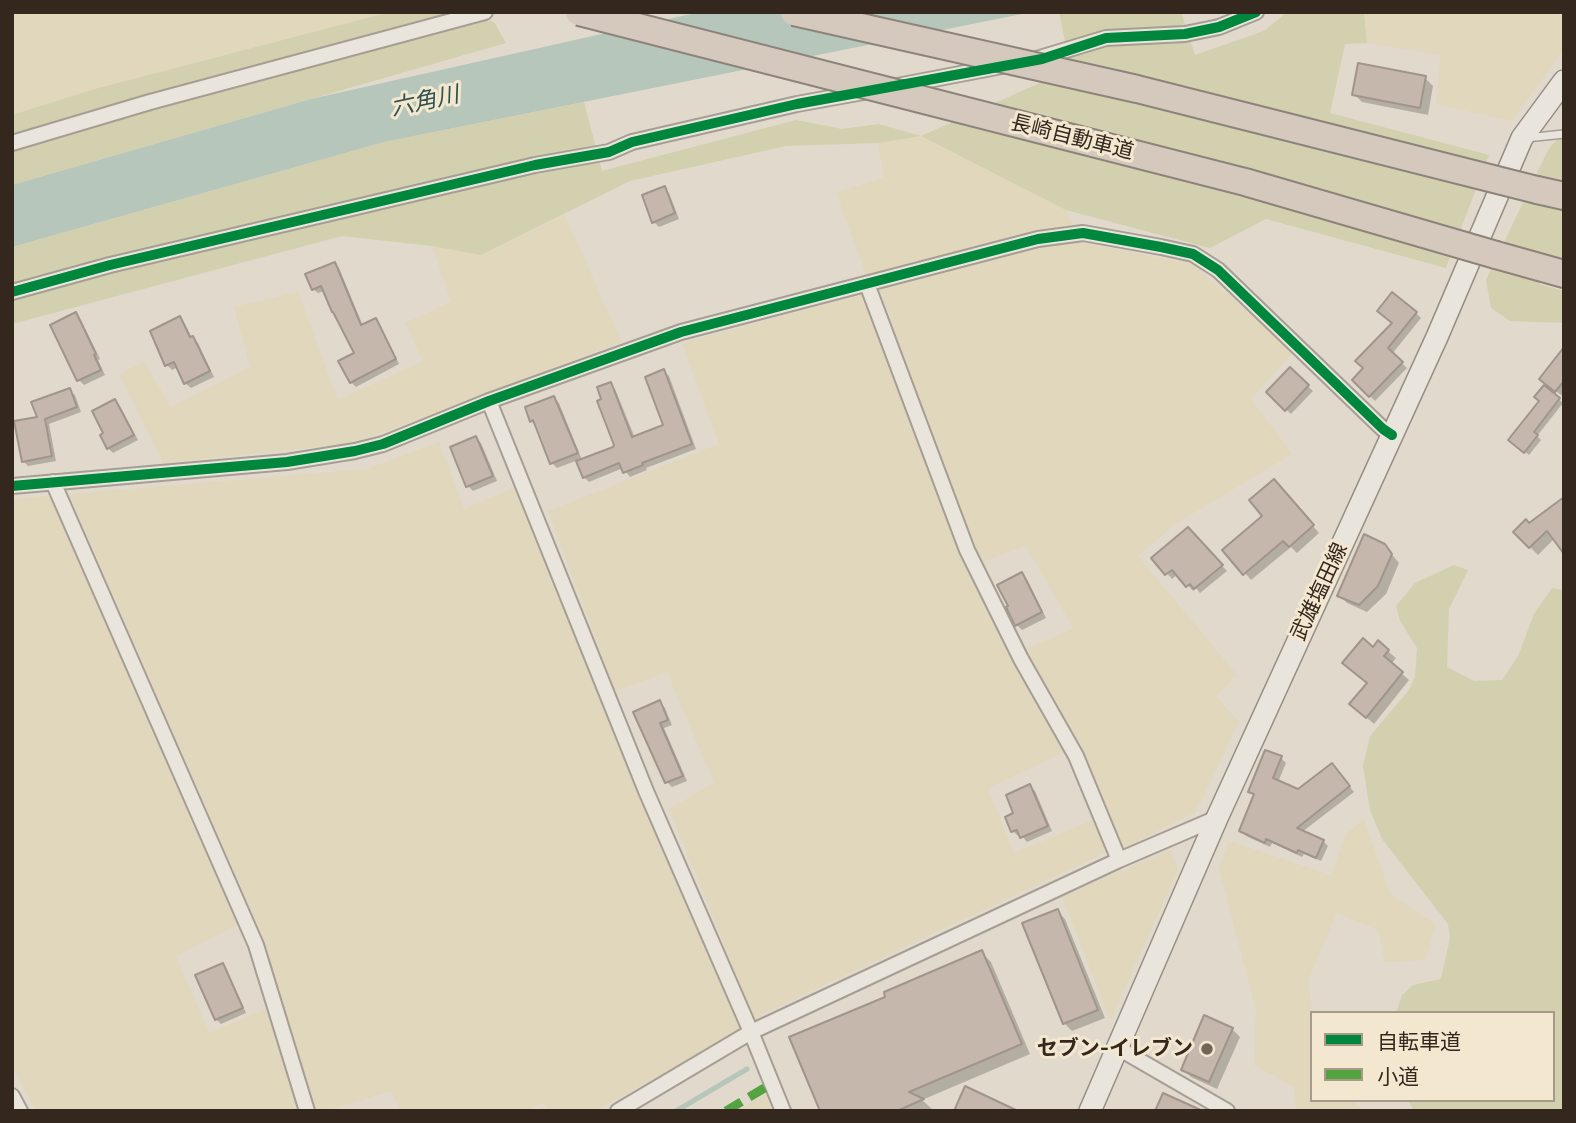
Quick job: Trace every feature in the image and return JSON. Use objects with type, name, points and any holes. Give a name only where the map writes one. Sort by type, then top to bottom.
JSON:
[{"type":"highway","name":"長崎自動車道","points":[[579,12],[1245,182],[1564,274]]},
{"type":"highway","points":[[794,12],[1138,89],[1564,197]]},
{"type":"main road","name":"武雄塩田線","points":[[1090,1111],[1217,818],[1437,337],[1522,138],[1557,99],[1564,81]]},
{"type":"street","points":[[12,144],[150,102],[485,12]]},
{"type":"street","points":[[12,292],[110,265],[535,165],[608,152],[632,142],[784,107],[1042,59],[1105,38],[1185,34],[1219,27],[1256,12]]},
{"type":"street","points":[[12,486],[286,462],[355,451],[383,444],[489,401],[681,332],[1038,239],[1083,233],[1193,254],[1218,270],[1392,435]]},
{"type":"street","points":[[867,284],[967,550],[1021,659],[1076,756],[1119,860]]},
{"type":"street","points":[[489,401],[646,791],[783,1111]]},
{"type":"street","points":[[53,482],[256,944],[307,1111]]},
{"type":"street","points":[[618,1111],[751,1032],[1119,860],[1217,818]]},
{"type":"street","points":[[1118,1048],[1227,1111]]},
{"type":"street","points":[[12,1096],[20,1111]]},
{"type":"lane","points":[[1522,138],[1564,134]]},
{"type":"shaded area","points":[[12,12],[390,12],[91,90],[12,115]]},
{"type":"shaded area","points":[[390,12],[465,12],[494,22],[506,43],[12,185],[12,115],[91,90]]},
{"type":"shaded area","points":[[1059,12],[1181,12],[1195,55],[1264,31],[1287,12],[1364,12],[1367,43],[1345,44],[1330,113],[1489,155],[1446,268],[1266,219],[1210,248],[1066,210],[921,136],[1071,69]]},
{"type":"shaded area","points":[[1364,12],[1564,12],[1564,49],[1512,121],[1436,104],[1441,55],[1367,43]]},
{"type":"shaded area","points":[[584,102],[602,171],[796,120],[842,129],[879,124],[921,136],[878,143],[786,146],[630,181],[481,255],[432,246],[342,236],[12,324],[12,247],[384,142]]},
{"type":"shaded area","points":[[1564,129],[1564,260],[1540,265],[1539,284],[1564,291],[1564,323],[1510,321],[1491,308],[1486,280],[1547,152]]},
{"type":"shaded area","points":[[921,136],[1066,210],[1084,243],[1193,264],[1293,352],[1251,399],[1292,454],[1177,523],[1138,556],[1237,675],[1216,696],[1239,722],[1196,812],[1124,848],[1083,754],[1025,649],[1074,629],[1026,546],[979,563],[881,293],[865,272],[836,192],[884,178],[878,143]]},
{"type":"shaded area","points":[[565,215],[621,342],[355,443],[163,463],[119,374],[144,362],[171,407],[250,367],[234,307],[298,292],[338,400],[423,361],[405,323],[451,302],[432,246],[481,255]]},
{"type":"shaded area","points":[[865,294],[961,558],[1012,661],[1067,751],[988,788],[1014,853],[1095,819],[1107,852],[754,1018],[669,809],[714,783],[667,672],[615,691],[548,511],[719,444],[682,343]]},
{"type":"shaded area","points":[[439,442],[464,509],[516,487],[741,1030],[595,1111],[548,1111],[544,1102],[526,1111],[401,1111],[391,1091],[325,1111],[313,1111],[264,940],[69,494],[367,469]]},
{"type":"shaded area","points":[[50,496],[239,924],[176,956],[209,1033],[268,1008],[298,1111],[36,1111],[12,1067],[12,499]]},
{"type":"shaded area","points":[[1454,565],[1468,570],[1449,609],[1447,667],[1474,681],[1502,680],[1518,656],[1534,614],[1552,588],[1564,590],[1564,1111],[1414,1111],[1409,1102],[1555,1102],[1555,1011],[1397,1011],[1402,995],[1413,985],[1441,979],[1450,938],[1448,924],[1382,839],[1370,810],[1363,766],[1370,736],[1409,690],[1415,677],[1417,648],[1400,621],[1396,606],[1415,583]]},
{"type":"shaded area","points":[[1364,820],[1390,893],[1436,925],[1425,960],[1385,962],[1378,930],[1337,913],[1308,981],[1313,1011],[1310,1011],[1310,1102],[1354,1102],[1365,1111],[1297,1111],[1294,1087],[1254,1065],[1256,1011],[1219,869],[1229,841],[1331,875],[1346,834]]},
{"type":"shaded area","points":[[1171,850],[1178,870],[1110,1020],[1062,896]]},
{"type":"shaded area","points":[[767,1093],[774,1111],[737,1111]]},
{"type":"water","name":"六角川","points":[[700,12],[1032,12],[384,142],[12,247],[12,185],[311,99]]},
{"type":"building","points":[[1358,63],[1426,76],[1420,108],[1352,95]]},
{"type":"building","points":[[665,186],[675,213],[652,223],[642,195]]},
{"type":"building","points":[[335,262],[361,325],[376,318],[396,359],[350,383],[338,361],[354,353],[321,286],[312,290],[305,274]]},
{"type":"building","points":[[1392,292],[1417,312],[1388,348],[1403,362],[1369,397],[1352,380],[1363,368],[1355,361],[1392,323],[1377,311]]},
{"type":"building","points":[[76,312],[101,370],[77,381],[50,325]]},
{"type":"building","points":[[180,316],[210,371],[184,384],[174,362],[165,366],[150,331]]},
{"type":"building","points":[[1564,347],[1564,381],[1555,392],[1539,379]]},
{"type":"building","points":[[1290,367],[1309,385],[1285,411],[1266,392]]},
{"type":"building","points":[[664,369],[692,444],[623,473],[619,463],[583,478],[576,461],[614,445],[597,401],[601,399],[597,387],[611,382],[632,437],[663,425],[645,377]]},
{"type":"building","points":[[1544,385],[1560,398],[1534,432],[1538,435],[1524,453],[1508,440],[1539,401],[1534,397]]},
{"type":"building","points":[[70,388],[77,407],[45,419],[52,456],[22,462],[14,421],[37,417],[31,402]]},
{"type":"building","points":[[554,396],[578,453],[550,464],[533,420],[530,422],[525,407]]},
{"type":"building","points":[[115,399],[134,435],[107,449],[100,435],[103,433],[92,411]]},
{"type":"building","points":[[476,436],[493,476],[466,487],[450,447]]},
{"type":"building","points":[[1274,479],[1314,525],[1289,547],[1283,541],[1243,575],[1222,550],[1262,516],[1249,500]]},
{"type":"building","points":[[1564,497],[1564,554],[1547,531],[1529,548],[1513,532],[1526,519],[1529,523]]},
{"type":"building","points":[[1188,527],[1223,565],[1194,589],[1190,584],[1186,587],[1172,570],[1165,575],[1151,558]]},
{"type":"building","points":[[1364,534],[1385,544],[1392,554],[1378,586],[1359,605],[1337,596]]},
{"type":"building","points":[[1022,572],[1042,612],[1015,626],[997,585]]},
{"type":"building","points":[[1363,638],[1373,647],[1378,640],[1389,650],[1384,656],[1403,672],[1366,718],[1349,704],[1367,683],[1342,663]]},
{"type":"building","points":[[660,700],[668,720],[660,723],[683,776],[665,783],[633,712]]},
{"type":"building","points":[[1265,750],[1282,756],[1273,778],[1298,789],[1332,763],[1350,786],[1297,828],[1324,840],[1316,858],[1266,839],[1265,843],[1239,831],[1254,794],[1248,792]]},
{"type":"building","points":[[1030,784],[1048,826],[1020,838],[1017,830],[1011,832],[1005,817],[1013,813],[1006,795]]},
{"type":"building","points":[[1058,909],[1098,1010],[1063,1024],[1022,923]]},
{"type":"building","points":[[982,950],[1022,1044],[909,1092],[924,1099],[897,1111],[820,1111],[789,1037],[885,997],[884,992]]},
{"type":"building","points":[[223,963],[243,1008],[215,1020],[195,975]]},
{"type":"building","name":"セブン-イレブン","points":[[1204,1015],[1233,1028],[1209,1082],[1181,1070]]},
{"type":"building","points":[[965,1086],[1018,1111],[954,1111]]},
{"type":"building","points":[[1163,1093],[1203,1111],[1155,1111]]},
{"type":"waterway","points":[[676,1111],[747,1069]]},
{"type":"marked path","points":[[726,1111],[771,1084]]},
{"type":"cycle path","points":[[12,292],[110,265],[535,165],[609,152],[632,142],[797,104],[1042,59],[1106,38],[1185,34],[1219,27],[1256,12]]},
{"type":"cycle path","points":[[12,486],[287,462],[355,451],[383,444],[489,401],[681,332],[1038,239],[1083,233],[1193,254],[1218,270],[1392,435]]},
{"type":"place","name":"セブン-イレブン","points":[[1207,1049]]}]
